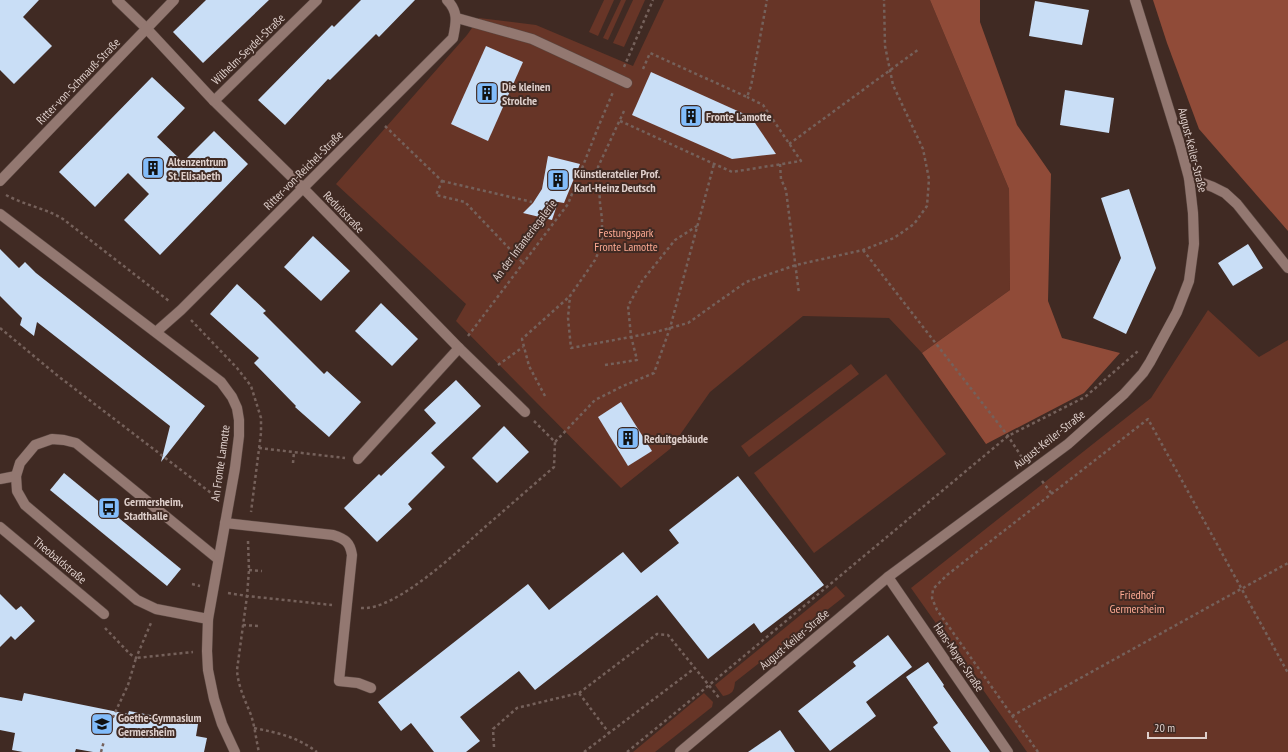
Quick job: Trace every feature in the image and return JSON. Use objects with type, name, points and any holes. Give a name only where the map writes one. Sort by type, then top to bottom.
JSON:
[{"type":"street","name":"Reduitstraße","points":[[117,0],[146,28],[214,101],[303,188],[459,348],[525,412]]},
{"type":"street","name":"Ritter-von-Schmauß-Straße","points":[[0,180],[174,0]]},
{"type":"street","name":"Wilhelm-Seydel-Straße","points":[[214,101],[317,0]]},
{"type":"street","points":[[447,0],[457,18],[532,39],[626,83]]},
{"type":"street","name":"August-Keiler-Straße","points":[[680,752],[888,577],[1068,444],[1124,394],[1143,373],[1150,362],[1177,312],[1189,281],[1194,244],[1194,213],[1189,178],[1135,0]]},
{"type":"street","name":"Ritter-von-Reichel-Straße","points":[[156,332],[181,310],[453,38],[457,18]]},
{"type":"street","points":[[1189,178],[1225,193],[1237,204],[1288,268]]},
{"type":"street","name":"An Fronte Lamotte","points":[[0,214],[221,382],[232,397],[237,408],[240,436],[208,619],[207,651],[208,670],[214,699],[222,724],[235,752]]},
{"type":"street","points":[[358,459],[459,348]]},
{"type":"street","points":[[208,619],[156,609],[137,600],[25,505],[17,491],[16,476],[20,463],[36,445],[52,439],[76,443],[218,559]]},
{"type":"street","points":[[0,479],[16,476]]},
{"type":"street","points":[[225,523],[333,535],[343,539],[347,543],[351,548],[352,555],[339,681],[358,683],[371,688]]},
{"type":"street","name":"Theobaldstraße","points":[[0,527],[104,614]]},
{"type":"street","name":"Hans-Mayer-Straße","points":[[888,577],[1008,752]]},
{"type":"path","points":[[622,71],[653,0]]},
{"type":"path","points":[[747,97],[751,86],[767,0]]},
{"type":"path","points":[[570,296],[568,318],[571,348],[688,323],[746,282],[796,264],[863,250],[894,238],[914,224],[927,206],[928,178],[923,149],[893,85],[885,46],[884,0]]},
{"type":"path","points":[[789,144],[919,49]]},
{"type":"path","points":[[620,121],[732,172],[801,161],[763,105],[650,54],[643,69]]},
{"type":"path","name":"An der Infanteriegalerie","points":[[459,348],[568,204],[616,85]]},
{"type":"path","points":[[545,396],[529,366],[522,339],[570,296],[595,260],[602,244],[602,219],[598,167],[624,112]]},
{"type":"path","points":[[375,116],[442,181],[532,202]]},
{"type":"path","points":[[192,584],[213,591],[247,596],[369,609],[394,598],[425,579],[554,467],[555,442],[595,400],[654,372],[670,328],[714,164]]},
{"type":"path","points":[[780,164],[781,179],[786,190],[799,294]]},
{"type":"path","points":[[442,181],[436,195],[465,202],[524,264]]},
{"type":"path","points":[[0,192],[17,201],[52,212],[63,219],[181,310],[237,368],[251,386],[261,418],[261,433],[249,526],[249,570],[247,596],[237,663],[237,678],[254,728],[259,752]]},
{"type":"path","points":[[605,365],[637,360],[631,336],[628,306],[642,281],[675,240],[697,226]]},
{"type":"path","points":[[863,250],[1008,436],[1030,471]]},
{"type":"path","points":[[0,328],[58,376],[228,506]]},
{"type":"path","points":[[486,373],[523,346]]},
{"type":"path","points":[[627,752],[1008,436],[1085,397],[1139,350]]},
{"type":"path","points":[[525,412],[555,442]]},
{"type":"path","points":[[1038,752],[936,610],[932,598],[933,588],[947,575],[1148,419],[1288,673]]},
{"type":"path","points":[[259,448],[358,459]]},
{"type":"path","points":[[293,463],[294,452]]},
{"type":"path","points":[[1012,716],[1288,563]]},
{"type":"path","points":[[249,570],[262,571]]},
{"type":"path","points":[[105,734],[128,685],[136,658],[156,609]]},
{"type":"path","points":[[104,614],[104,627],[130,654],[136,658],[207,651]]},
{"type":"path","points":[[243,624],[258,626]]},
{"type":"path","points":[[494,747],[493,729],[517,708],[579,693],[657,634],[668,635],[729,710]]},
{"type":"path","points":[[584,752],[695,668]]},
{"type":"path","points":[[579,693],[609,733]]},
{"type":"path","points":[[254,728],[283,734],[306,744],[317,752]]},
{"type":"path","points":[[101,752],[104,741]]},
{"type":"green space","points":[[604,0],[614,0],[598,36],[589,32]]},
{"type":"green space","points":[[621,0],[626,0],[608,40],[603,38]]},
{"type":"green space","points":[[633,0],[645,0],[624,47],[613,43]]},
{"type":"green space","name":"Festungspark Fronte Lamotte","points":[[664,0],[930,0],[1009,189],[1010,290],[922,353],[889,318],[803,316],[710,392],[670,449],[621,488],[456,321],[466,304],[336,184],[467,35],[479,18],[536,25],[633,66]]},
{"type":"green space","name":"Friedhof Germersheim","points":[[1208,310],[1259,357],[1288,340],[1288,752],[1027,752],[911,588],[1151,398]]},
{"type":"green space","points":[[851,364],[859,374],[749,457],[741,446]]},
{"type":"green space","points":[[886,374],[946,454],[814,553],[754,473]]},
{"type":"green space","points":[[836,586],[845,596],[735,682],[732,692],[723,696],[715,685]]},
{"type":"green space","points":[[704,693],[713,702],[712,707],[655,752],[633,752]]},
{"type":"shaded area","points":[[930,0],[980,0],[980,22],[1017,125],[1051,174],[1048,301],[1062,338],[1120,353],[1084,393],[986,444],[922,353],[1010,290],[1009,189]]},
{"type":"shaded area","points":[[1153,0],[1288,0],[1288,231],[1199,129],[1167,43]]},
{"type":"building","points":[[0,0],[39,0],[23,17],[52,46],[14,84],[0,70]]},
{"type":"building","points":[[206,0],[269,0],[203,63],[173,32]]},
{"type":"building","points":[[361,0],[415,0],[379,37],[376,34],[330,80],[328,79],[285,125],[258,100],[332,25],[334,27]]},
{"type":"building","points":[[1035,1],[1089,10],[1082,45],[1029,36]]},
{"type":"building","name":"Die kleinen Strolche","points":[[486,46],[523,62],[488,141],[451,124]]},
{"type":"building","name":"Fronte Lamotte","points":[[651,72],[751,117],[776,154],[732,159],[632,115]]},
{"type":"building","name":"Altenzentrum St. Elisabeth","points":[[152,77],[185,108],[157,137],[183,162],[214,131],[248,164],[160,255],[124,220],[149,194],[128,173],[95,207],[59,172]]},
{"type":"building","points":[[1065,90],[1114,98],[1109,133],[1060,125]]},
{"type":"building","name":"Künstleratelier Prof. Karl-Heinz Deutsch","points":[[548,156],[580,164],[564,203],[558,202],[552,220],[523,213],[533,203],[542,189]]},
{"type":"building","points":[[1129,189],[1156,268],[1126,334],[1093,318],[1121,258],[1101,198]]},
{"type":"building","points":[[313,236],[350,271],[321,301],[284,267]]},
{"type":"building","points":[[1248,244],[1263,268],[1233,286],[1218,263]]},
{"type":"building","points":[[0,249],[19,268],[25,262],[36,273],[205,406],[161,462],[170,426],[37,322],[34,336],[20,325],[22,318],[0,296]]},
{"type":"building","points":[[237,284],[266,311],[263,313],[324,374],[327,371],[361,402],[329,437],[295,407],[296,406],[254,363],[259,358],[210,314]]},
{"type":"building","points":[[381,303],[418,339],[392,366],[355,331]]},
{"type":"building","points":[[456,380],[481,406],[431,453],[445,467],[408,504],[412,509],[377,542],[344,508],[379,474],[381,476],[436,423],[424,410]]},
{"type":"building","name":"Reduitgebäude","points":[[621,402],[652,451],[628,466],[598,417]]},
{"type":"building","points":[[504,426],[529,452],[497,483],[472,458]]},
{"type":"building","points":[[64,473],[181,569],[167,586],[50,490]]},
{"type":"building","points":[[738,476],[824,585],[761,633],[754,623],[708,659],[657,595],[535,690],[519,671],[460,717],[480,741],[466,752],[434,752],[411,723],[401,731],[378,702],[528,584],[549,610],[623,552],[641,573],[679,543],[669,530]]},
{"type":"building","points":[[0,594],[16,610],[21,606],[35,621],[15,640],[11,636],[0,647]]},
{"type":"building","points":[[888,635],[912,667],[866,702],[876,716],[830,751],[798,711],[856,666],[853,662]]},
{"type":"building","points":[[928,662],[944,685],[943,686],[990,752],[951,752],[933,727],[938,723],[906,677]]},
{"type":"building","points":[[24,693],[128,714],[129,711],[198,724],[196,736],[207,738],[204,752],[93,752],[76,749],[75,752],[23,752],[12,750],[15,733],[0,730],[0,697],[22,701]]},
{"type":"building","points":[[780,730],[795,752],[748,752]]},
{"type":"place","name":"Die kleinen Strolche","points":[[487,93]]},
{"type":"place","name":"Fronte Lamotte","points":[[691,116]]},
{"type":"place","name":"Altenzentrum St. Elisabeth","points":[[153,168]]},
{"type":"place","name":"Künstleratelier Prof. Karl-Heinz Deutsch","points":[[558,180]]},
{"type":"place","name":"Reduitgebäude","points":[[628,438]]},
{"type":"place","name":"Germersheim, Stadthalle","points":[[109,508]]},
{"type":"place","name":"Goethe-Gymnasium Germersheim","points":[[102,724]]}]
